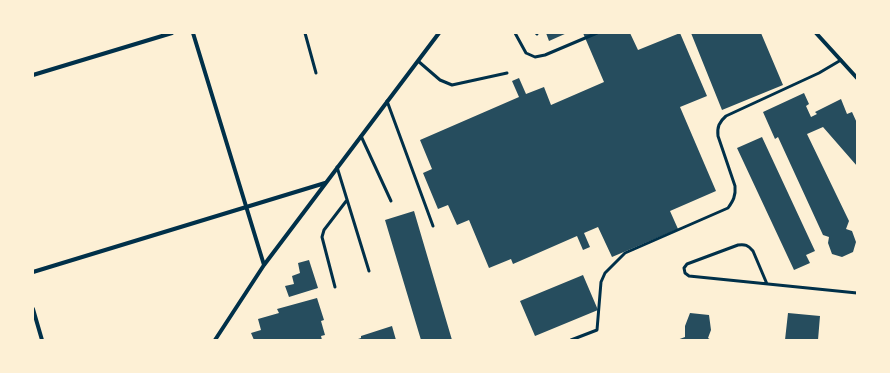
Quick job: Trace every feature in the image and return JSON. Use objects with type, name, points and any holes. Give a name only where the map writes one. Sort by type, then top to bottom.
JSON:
[{"type":"street","points":[[33,76],[172,33]]},
{"type":"street","points":[[193,33],[264,265]]},
{"type":"street","points":[[215,340],[264,265],[439,33]]},
{"type":"street","points":[[816,33],[857,78]]},
{"type":"street","points":[[33,272],[325,183]]},
{"type":"street","points":[[33,309],[42,340]]},
{"type":"lane","points":[[305,33],[316,73]]},
{"type":"lane","points":[[516,33],[526,53],[535,57],[545,55],[597,33]]},
{"type":"lane","points":[[571,340],[597,330],[601,282],[605,273],[625,253],[728,208],[733,201],[736,194],[736,186],[718,136],[720,121],[726,116],[819,73],[841,60]]},
{"type":"lane","points":[[418,61],[440,80],[452,85],[507,73]]},
{"type":"lane","points":[[387,101],[433,226]]},
{"type":"lane","points":[[361,136],[391,201]]},
{"type":"lane","points":[[337,168],[369,271]]},
{"type":"lane","points":[[335,286],[322,237],[324,230],[347,200]]},
{"type":"lane","points":[[767,284],[753,251],[749,246],[744,244],[688,264],[684,268],[685,273],[689,276],[767,284],[857,293]]},
{"type":"building","points":[[546,33],[567,33],[549,41]]},
{"type":"building","points":[[583,33],[630,33],[638,50],[680,33],[707,96],[680,107],[716,191],[670,211],[678,229],[612,257],[598,227],[584,233],[590,247],[583,250],[577,236],[513,264],[511,259],[489,268],[469,220],[457,225],[448,205],[438,209],[423,173],[432,169],[420,140],[519,97],[512,81],[519,78],[526,94],[544,87],[551,105],[604,82]]},
{"type":"building","points":[[691,33],[761,33],[783,85],[722,110]]},
{"type":"building","points":[[804,93],[809,104],[806,106],[811,117],[817,114],[815,112],[841,99],[847,114],[852,112],[857,123],[857,166],[823,127],[807,134],[849,221],[846,229],[852,231],[856,242],[853,252],[842,257],[832,254],[828,243],[829,237],[823,235],[778,137],[775,139],[763,112]]},
{"type":"building","points":[[762,137],[815,251],[806,255],[810,263],[794,270],[737,148]]},
{"type":"building","points":[[414,211],[452,340],[421,340],[385,220]]},
{"type":"building","points":[[309,260],[318,288],[289,297],[285,286],[294,284],[292,276],[300,273],[298,263]]},
{"type":"building","points":[[583,275],[598,310],[535,336],[520,301]]},
{"type":"building","points":[[317,298],[324,320],[321,321],[325,335],[321,336],[322,340],[254,340],[251,333],[261,330],[258,319],[279,313],[277,309]]},
{"type":"building","points":[[690,313],[709,315],[711,330],[708,338],[711,340],[677,340],[685,337],[685,326]]},
{"type":"building","points":[[788,313],[820,316],[818,340],[785,340]]},
{"type":"building","points":[[392,326],[396,340],[355,340],[361,338],[361,336]]}]
